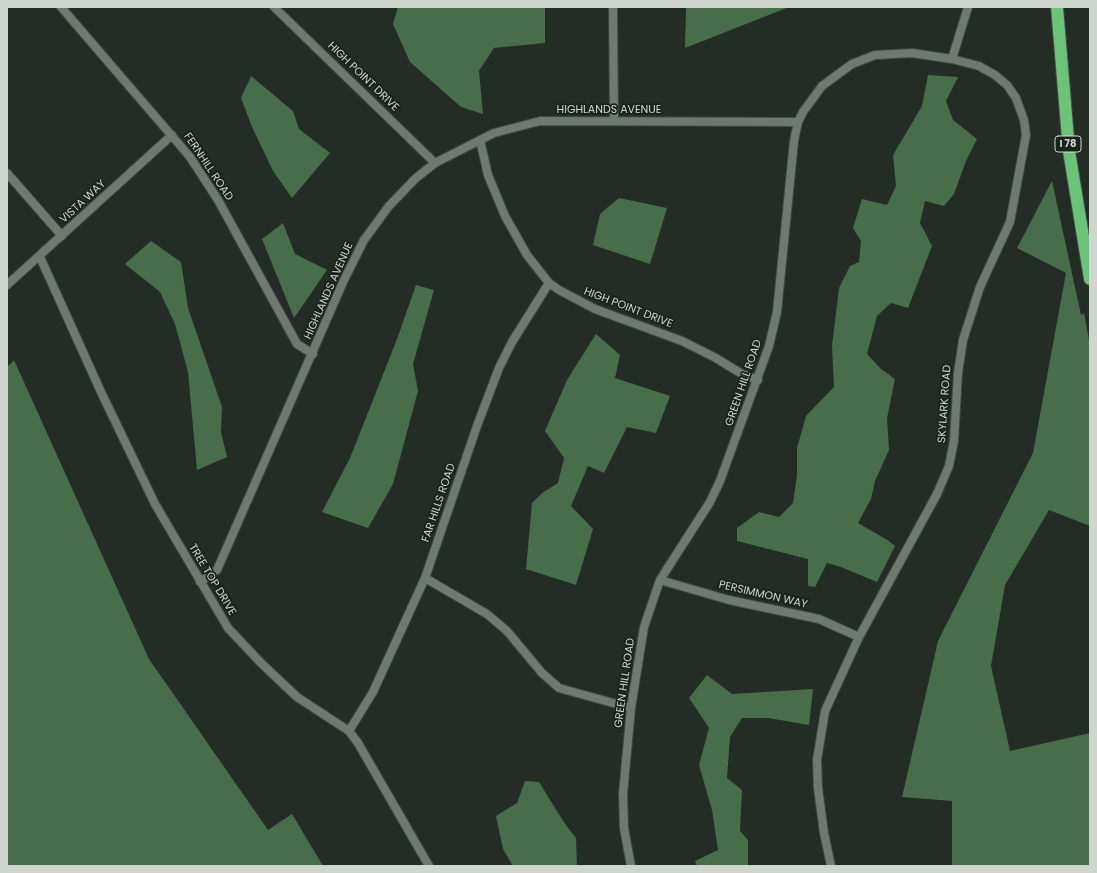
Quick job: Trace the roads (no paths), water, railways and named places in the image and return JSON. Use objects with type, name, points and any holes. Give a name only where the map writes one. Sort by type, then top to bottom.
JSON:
[{"type":"highway","name":"I 78","points":[[1057,7],[1069,151],[1090,279]]},
{"type":"street","name":"FERNHILL ROAD","points":[[61,7],[190,157],[218,200],[297,344],[313,354]]},
{"type":"street","name":"HIGH POINT DRIVE","points":[[274,7],[435,163]]},
{"type":"street","points":[[613,7],[614,120]]},
{"type":"street","points":[[952,59],[968,7]]},
{"type":"street","name":"GREEN HILL ROAD","points":[[631,866],[624,828],[623,794],[631,708],[644,627],[660,580],[710,502],[720,481],[758,380],[769,346],[777,312],[798,122],[809,102],[822,86],[841,71],[863,59],[875,55],[899,53],[952,59]]},
{"type":"street","name":"SKYLARK ROAD","points":[[831,866],[824,833],[819,795],[817,760],[820,735],[828,705],[859,636],[937,494],[949,466],[954,442],[958,373],[963,340],[980,287],[1010,222],[1024,150],[1026,135],[1024,120],[1020,105],[1012,92],[989,71],[979,66],[952,59]]},
{"type":"street","name":"HIGHLANDS AVENUE","points":[[200,582],[216,570],[313,354],[344,280],[364,240],[389,206],[416,178],[435,163],[480,140],[514,127],[540,121],[614,120],[798,122]]},
{"type":"street","name":"VISTA WAY","points":[[7,285],[40,257],[172,135]]},
{"type":"street","name":"HIGH POINT DRIVE","points":[[480,140],[488,175],[505,216],[527,255],[549,283],[595,309],[682,341],[714,357],[742,374],[758,380]]},
{"type":"street","points":[[7,173],[62,236]]},
{"type":"street","name":"TREE TOP DRIVE","points":[[40,257],[101,392],[155,504],[228,628],[260,663],[297,697],[349,731],[358,743],[429,866]]},
{"type":"street","name":"FAR HILLS ROAD","points":[[349,731],[372,692],[425,578],[477,426],[499,368],[512,342],[549,283]]},
{"type":"street","points":[[425,578],[487,614],[507,631],[542,673],[559,688],[631,708]]},
{"type":"street","name":"PERSIMMON WAY","points":[[660,580],[729,600],[819,619],[859,636]]}]
